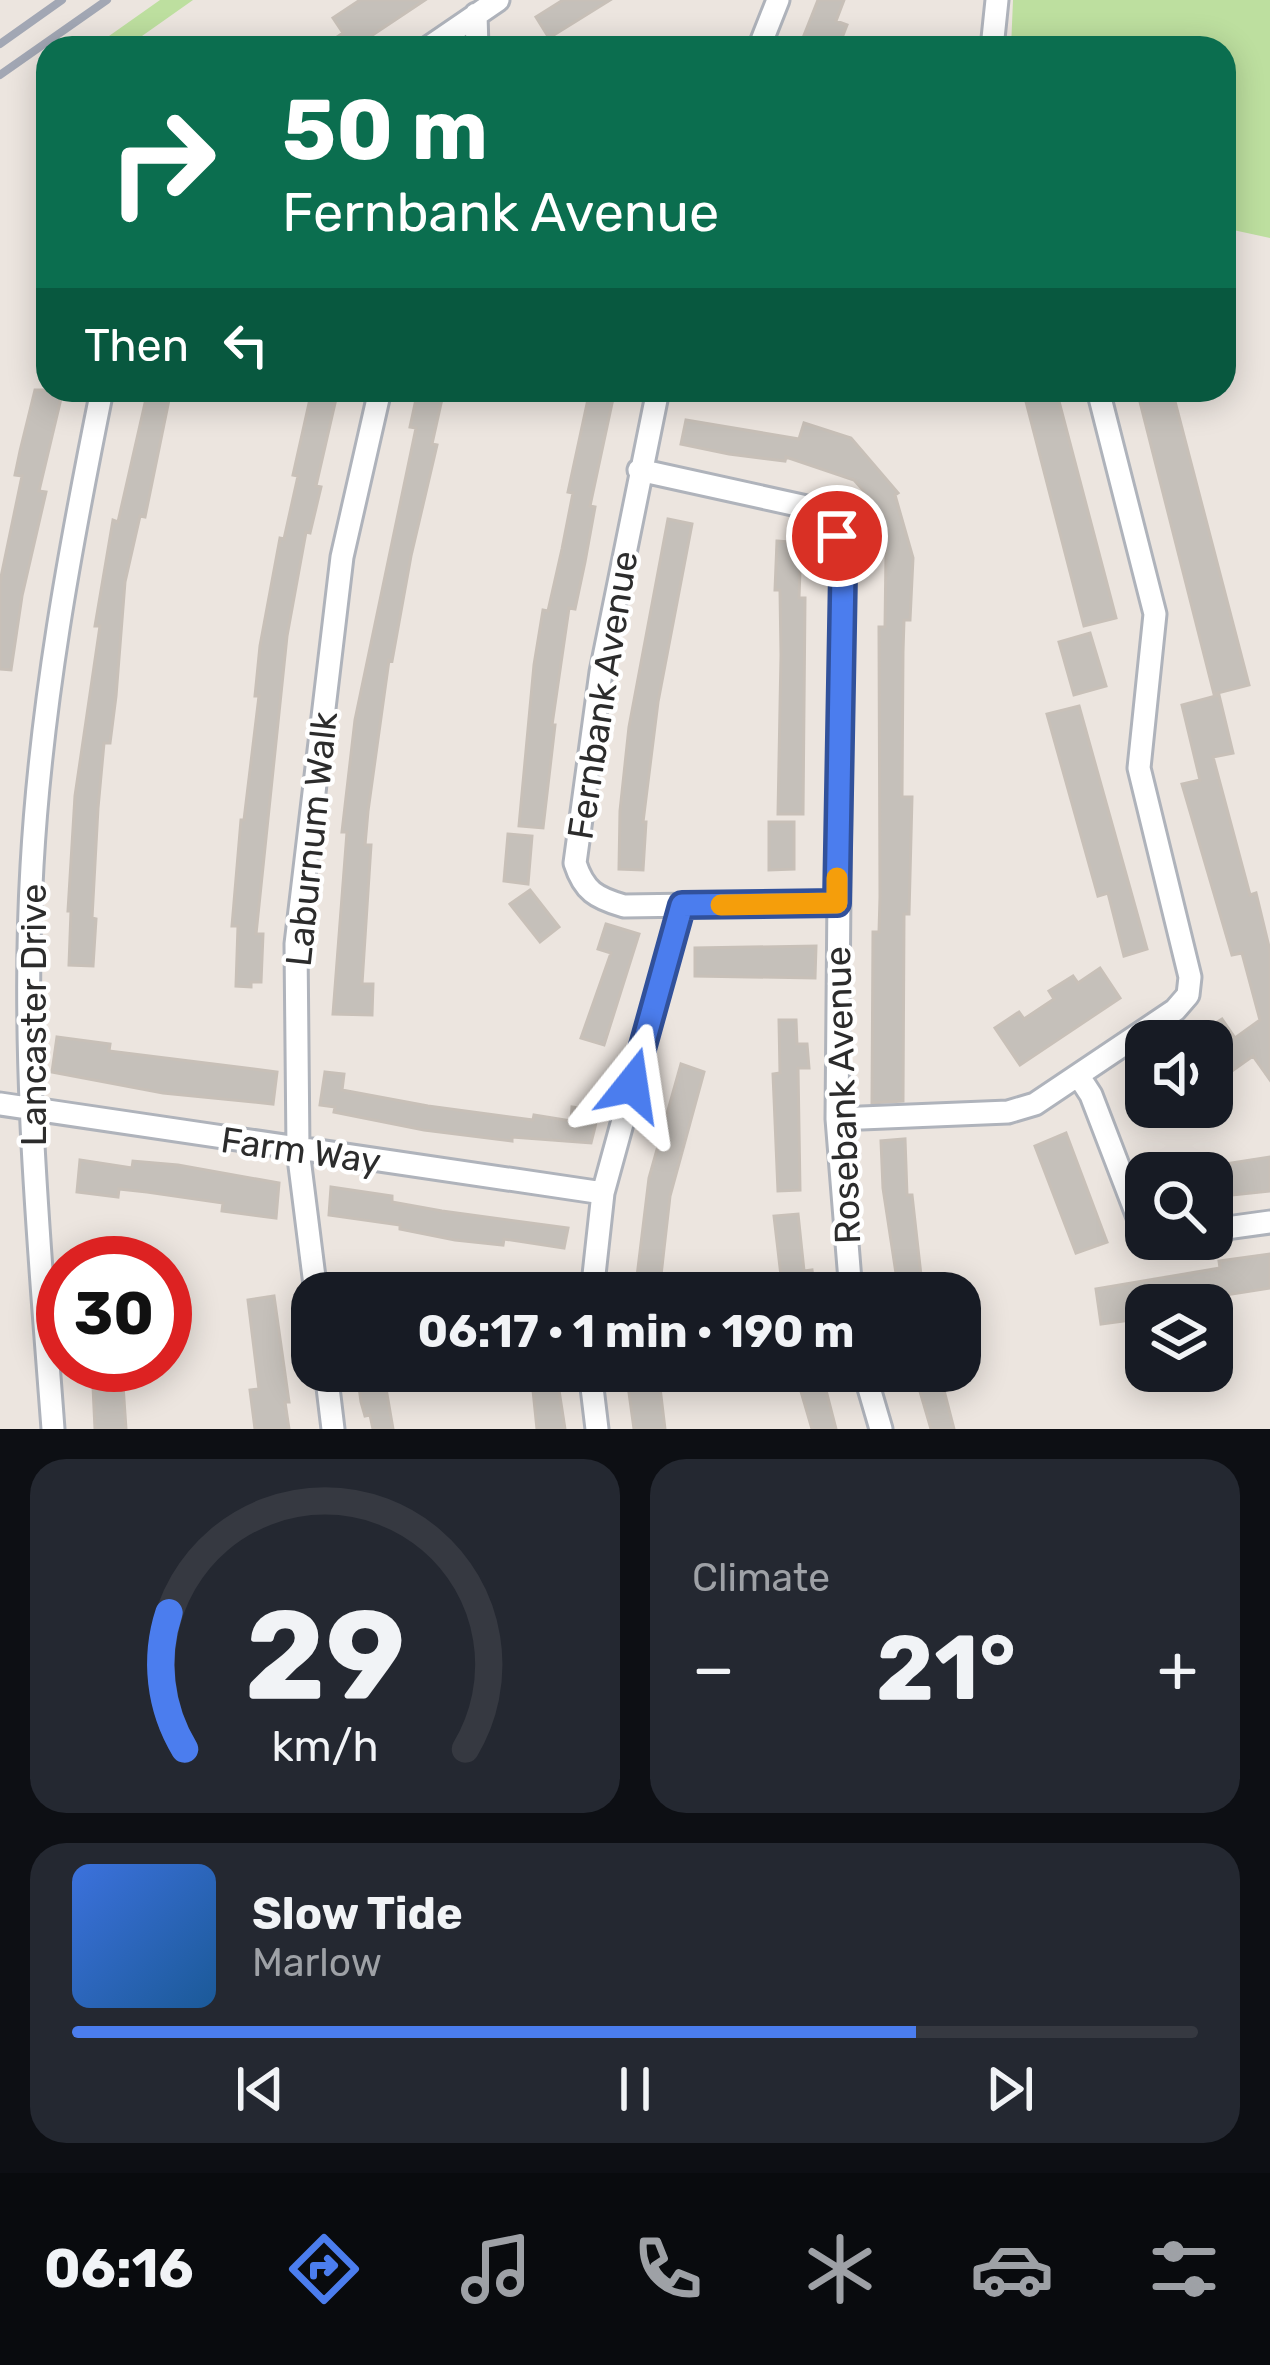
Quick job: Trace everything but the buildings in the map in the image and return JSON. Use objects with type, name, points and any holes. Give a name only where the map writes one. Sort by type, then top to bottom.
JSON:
[{"type":"street","points":[[445,36],[498,0]]},
{"type":"street","points":[[764,36],[778,0]]},
{"type":"street","points":[[993,36],[997,0]]},
{"type":"street","points":[[476,14],[476,36]]},
{"type":"street","name":"Lancaster Drive","points":[[53,1429],[29,1108],[32,866],[47,689],[100,402]]},
{"type":"street","name":"Laburnum Walk","points":[[313,1272],[298,1150],[296,944],[342,557],[377,402]]},
{"type":"street","name":"Fernbank Avenue","points":[[655,402],[601,672],[575,862],[582,883],[597,899],[624,906],[837,903]]},
{"type":"street","points":[[837,1119],[1008,1112],[1036,1103],[1174,1010],[1188,995],[1190,977],[1139,768],[1155,614],[1101,402]]},
{"type":"street","name":"Rosebank Avenue","points":[[639,470],[797,503],[811,508],[837,536],[843,573],[837,1119],[849,1272]]},
{"type":"street","points":[[594,1272],[603,1193],[682,905]]},
{"type":"street","points":[[1078,1075],[1091,1095],[1125,1184]]},
{"type":"street","name":"Farm Way","points":[[0,1104],[603,1193]]},
{"type":"street","points":[[1233,1226],[1270,1222]]},
{"type":"street","points":[[329,1392],[333,1429]]},
{"type":"street","points":[[593,1392],[597,1429]]},
{"type":"street","points":[[870,1392],[880,1429]]},
{"type":"green space","points":[[160,0],[193,0],[142,36],[109,36]]},
{"type":"green space","points":[[1013,0],[1270,0],[1270,238],[1236,231],[1236,36],[1012,36]]},
{"type":"railway","points":[[0,44],[62,0]]},
{"type":"railway","points":[[56,36],[107,0]]},
{"type":"railway","points":[[0,75],[36,50]]},
{"type":"slow traffic","points":[[721,905],[837,903],[837,878]]},
{"type":"route","points":[[632,1085],[682,905],[837,903],[843,573],[837,536]]}]
